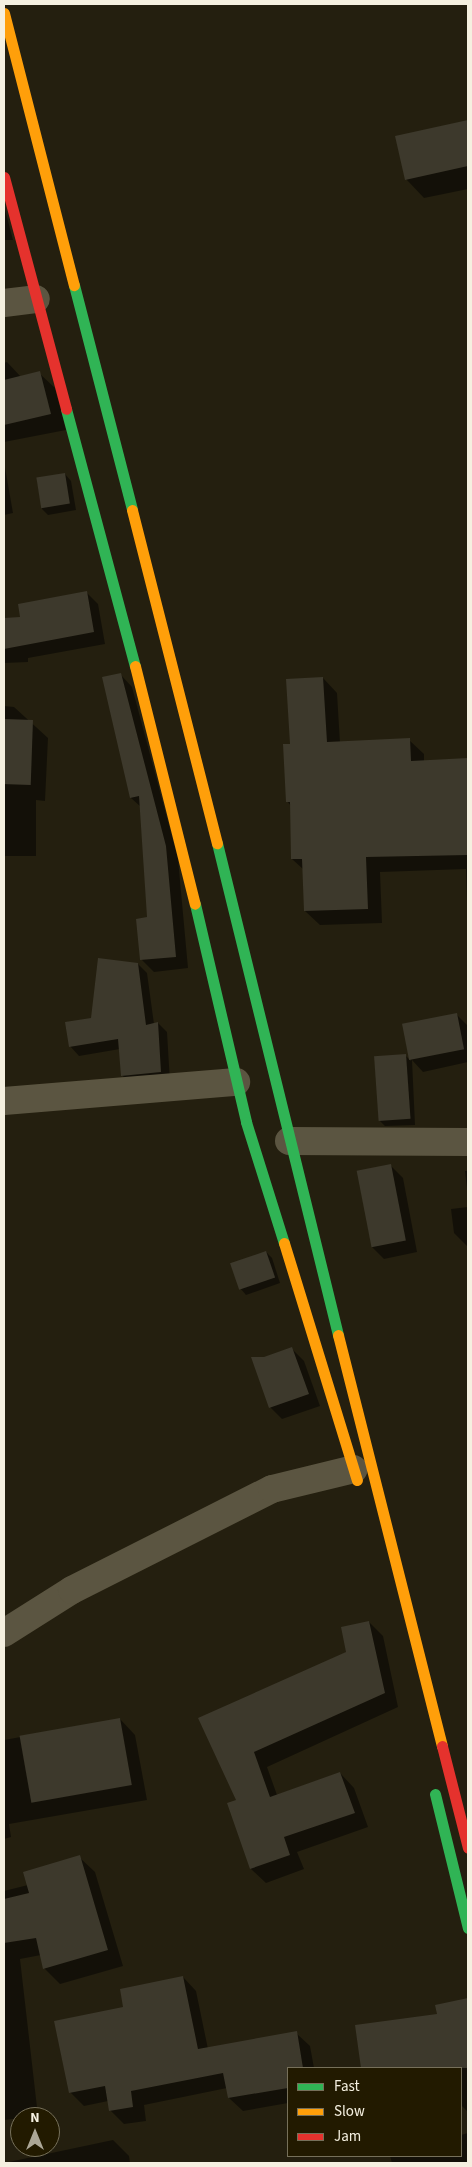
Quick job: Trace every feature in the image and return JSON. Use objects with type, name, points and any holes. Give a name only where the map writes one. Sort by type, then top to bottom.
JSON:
[{"type":"street","points":[[4,13],[209,807],[289,1141],[468,1848]]},
{"type":"street","points":[[4,177],[36,299],[184,814],[236,1082],[356,1478],[272,1489],[72,1590],[4,1633]]},
{"type":"street","points":[[4,303],[36,299]]},
{"type":"street","points":[[184,814],[209,807]]},
{"type":"street","points":[[4,1101],[236,1082]]},
{"type":"street","points":[[289,1141],[468,1142]]},
{"type":"street","points":[[433,1786],[468,1928]]},
{"type":"building","points":[[468,120],[468,166],[405,180],[395,136]]},
{"type":"building","points":[[40,371],[51,414],[4,425],[4,380]]},
{"type":"building","points":[[65,473],[70,504],[41,508],[36,478]]},
{"type":"building","points":[[87,591],[94,632],[4,649],[4,618],[20,617],[18,604]]},
{"type":"building","points":[[121,673],[166,846],[176,957],[140,960],[136,919],[147,917],[139,796],[130,798],[102,677]]},
{"type":"building","points":[[323,677],[327,742],[410,738],[411,761],[468,758],[468,855],[366,857],[368,909],[304,911],[302,859],[291,859],[290,802],[286,802],[283,744],[290,744],[286,679]]},
{"type":"building","points":[[4,719],[33,720],[31,785],[4,784]]},
{"type":"building","points":[[98,958],[138,963],[146,1025],[158,1022],[161,1072],[121,1076],[118,1039],[69,1047],[65,1022],[91,1018]]},
{"type":"building","points":[[457,1013],[464,1049],[409,1060],[402,1024]]},
{"type":"building","points":[[406,1054],[411,1119],[379,1121],[374,1056]]},
{"type":"building","points":[[391,1164],[406,1241],[372,1247],[357,1171]]},
{"type":"building","points":[[266,1251],[275,1277],[239,1290],[230,1263]]},
{"type":"building","points":[[292,1347],[309,1394],[269,1408],[251,1357],[264,1357]]},
{"type":"building","points":[[369,1621],[385,1693],[254,1752],[270,1797],[340,1772],[355,1813],[284,1837],[290,1855],[250,1869],[227,1803],[236,1800],[198,1718],[346,1652],[341,1627]]},
{"type":"building","points":[[120,1718],[132,1785],[31,1803],[20,1736]]},
{"type":"building","points":[[80,1855],[108,1950],[43,1969],[36,1938],[4,1943],[4,1899],[29,1893],[23,1872]]},
{"type":"building","points":[[183,1976],[198,2049],[297,2031],[303,2067],[287,2067],[287,2088],[228,2098],[223,2073],[131,2091],[133,2107],[109,2111],[105,2086],[69,2093],[54,2021],[123,2007],[120,1989]]},
{"type":"building","points":[[468,1998],[468,2068],[361,2067],[355,2025],[437,2014],[435,2005]]},
{"type":"traffic: fast","points":[[74,285],[132,510]]},
{"type":"traffic: fast","points":[[66,409],[135,666]]},
{"type":"traffic: fast","points":[[217,843],[338,1335]]},
{"type":"traffic: fast","points":[[195,904],[246,1122],[284,1243]]},
{"type":"traffic: fast","points":[[435,1794],[468,1928]]},
{"type":"traffic: slow","points":[[4,13],[74,285]]},
{"type":"traffic: slow","points":[[132,510],[217,843]]},
{"type":"traffic: slow","points":[[135,666],[195,904]]},
{"type":"traffic: slow","points":[[284,1243],[357,1480]]},
{"type":"traffic: slow","points":[[338,1335],[442,1746]]},
{"type":"traffic: jam","points":[[4,177],[66,409]]},
{"type":"traffic: jam","points":[[442,1746],[468,1848]]}]
